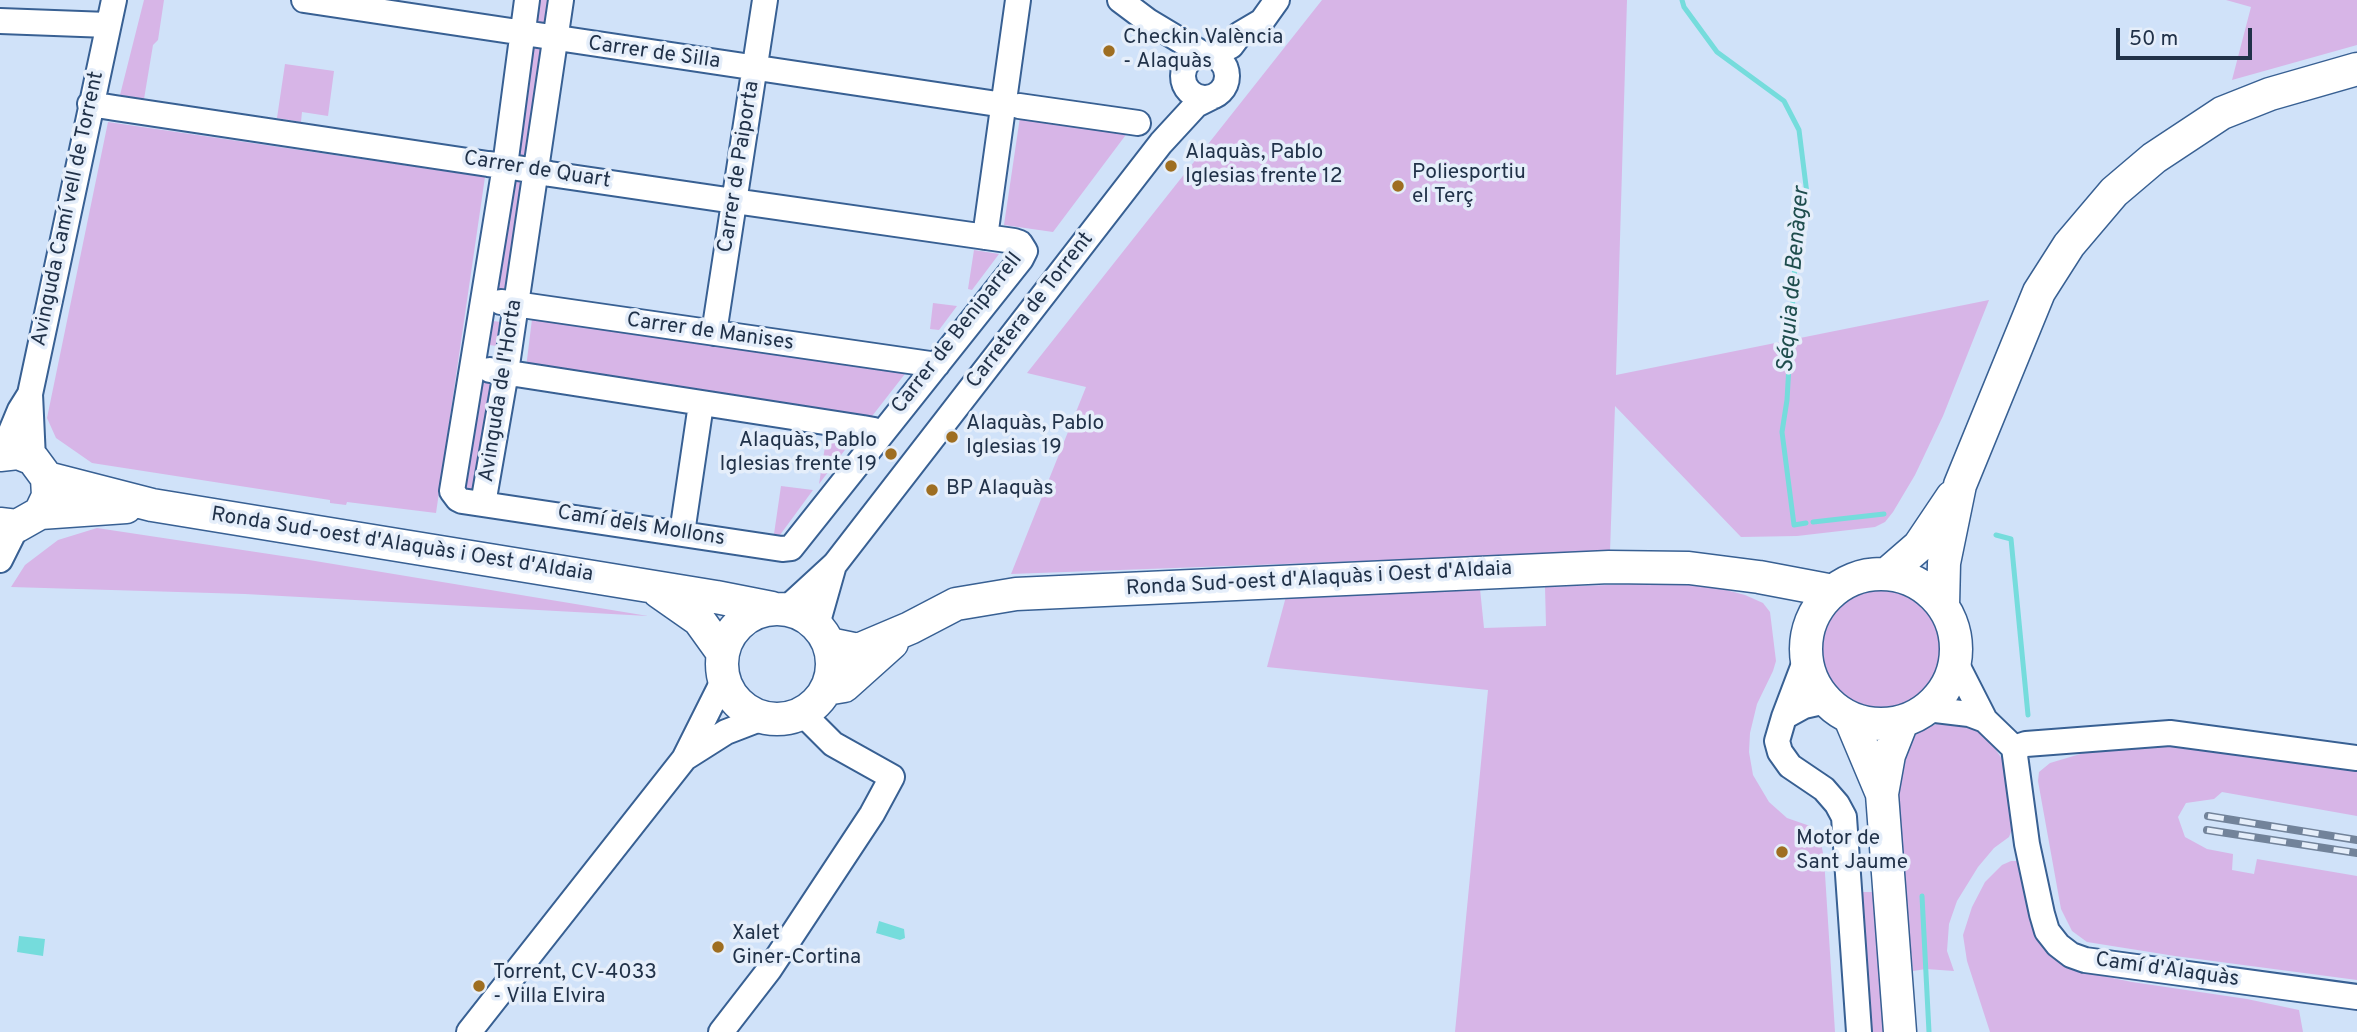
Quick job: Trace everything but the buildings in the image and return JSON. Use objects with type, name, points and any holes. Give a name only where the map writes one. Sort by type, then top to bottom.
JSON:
[{"type":"main road","points":[[1943,606],[1944,563],[1960,485],[2039,292],[2069,245],[2114,192],[2154,158],[2222,113],[2270,94],[2357,69]]},
{"type":"main road","name":"Ronda Sud-oest d'Alaquàs i Oest d'Aldaia","points":[[1,454],[18,453],[40,468],[152,505],[779,609]]},
{"type":"main road","points":[[19,521],[48,496],[40,468]]},
{"type":"main road","points":[[1882,794],[1838,710],[1813,682],[1807,647],[1816,611],[1833,591],[1851,580],[1889,572],[1919,545],[1960,485]]},
{"type":"main road","name":"Ronda Sud-oest d'Alaquàs i Oest d'Aldaia","points":[[19,521],[152,505]]},
{"type":"main road","name":"Ronda Sud-oest d'Alaquàs i Oest d'Aldaia","points":[[823,635],[858,650],[910,628],[956,604],[1016,594],[1609,567],[1689,568],[1833,591]]},
{"type":"main road","points":[[1889,572],[1921,585],[1943,606],[1955,633],[1956,663],[1946,689],[1915,716],[1889,755],[1882,794],[1900,1032]]},
{"type":"main road","name":"Ronda Sud-oest d'Alaquàs i Oest d'Aldaia","points":[[1734,574],[1756,583],[1780,598],[1797,617],[1807,647]]},
{"type":"main road","name":"Ronda Sud-oest d'Alaquàs i Oest d'Aldaia","points":[[652,587],[699,620],[723,666]]},
{"type":"main road","points":[[779,609],[803,615],[823,635],[832,667],[826,689],[816,702],[802,713],[784,718],[765,718],[739,704],[723,666],[740,622],[779,609]]},
{"type":"main road","name":"Ronda Sud-oest d'Alaquàs i Oest d'Aldaia","points":[[826,689],[844,686],[910,628]]},
{"type":"main road","points":[[1838,710],[1876,725],[1915,716]]},
{"type":"street","name":"Avinguda Camí vell de Torrent","points":[[1,454],[17,406],[114,0]]},
{"type":"street","name":"Carrer de Silla","points":[[304,0],[1138,123]]},
{"type":"street","name":"Avinguda de l'Horta","points":[[527,0],[505,166],[452,488],[457,499],[483,504],[506,372],[561,0]]},
{"type":"street","name":"Carrer de Paiporta","points":[[714,333],[765,0]]},
{"type":"street","points":[[1120,0],[1201,58],[1223,61],[1227,74],[1220,89]]},
{"type":"street","points":[[1262,21],[1240,34],[1231,46],[1201,58],[1183,78],[1189,91],[1201,98],[1220,89],[1245,39],[1262,21],[1277,0]]},
{"type":"street","name":"Carrer de Beniparrell","points":[[796,543],[1024,254],[1024,247],[1020,243],[985,237],[1012,105],[1018,1]]},
{"type":"street","points":[[0,21],[108,25]]},
{"type":"street","name":"Carretera de Torrent","points":[[779,609],[835,564],[1153,154],[1196,105],[1220,89]]},
{"type":"street","name":"Carretera de Torrent","points":[[1178,127],[1187,108],[1189,91]]},
{"type":"street","name":"Carrer de Quart","points":[[90,104],[985,237]]},
{"type":"street","name":"Carrer de Manises","points":[[483,300],[937,365]]},
{"type":"street","points":[[472,367],[874,430],[880,434]]},
{"type":"street","points":[[682,533],[701,404]]},
{"type":"street","name":"Avinguda Camí vell de Torrent","points":[[17,406],[40,468]]},
{"type":"street","name":"Camí dels Mollons","points":[[483,504],[782,550],[787,550],[796,543]]},
{"type":"street","points":[[0,559],[19,521]]},
{"type":"street","name":"Carretera de Torrent","points":[[823,635],[835,564]]},
{"type":"street","points":[[1807,647],[1777,741],[1780,752],[1790,766],[1824,789],[1844,817],[1859,1032]]},
{"type":"street","points":[[1956,663],[1985,720],[2014,748],[2026,744],[2170,733],[2357,758]]},
{"type":"street","points":[[469,1032],[684,759],[723,666]]},
{"type":"street","points":[[1784,717],[1804,706],[1838,710]]},
{"type":"street","points":[[721,1032],[769,970],[872,814],[892,777],[833,744],[802,713]]},
{"type":"street","points":[[1915,716],[1969,714],[1985,720]]},
{"type":"street","points":[[684,759],[726,732],[765,718]]},
{"type":"street","name":"Camí d'Alaquàs","points":[[2014,748],[2027,844],[2042,914],[2047,931],[2058,945],[2071,955],[2085,960],[2357,997]]},
{"type":"shaded area","points":[[144,0],[164,0],[144,99],[120,95]]},
{"type":"shaded area","points":[[534,0],[555,0],[550,24],[535,24]]},
{"type":"shaded area","name":"Poliesportiu el Terç","points":[[1322,0],[1627,0],[1616,375],[1989,300],[1943,416],[1915,475],[1885,522],[1875,527],[1797,536],[1741,537],[1615,406],[1610,552],[1011,574],[1086,387],[1027,373]]},
{"type":"shaded area","points":[[2226,0],[2357,0],[2357,45],[2232,80],[2251,7]]},
{"type":"shaded area","points":[[544,45],[531,157],[514,157],[527,47]]},
{"type":"shaded area","points":[[285,64],[334,71],[328,116],[302,112],[301,122],[277,118]]},
{"type":"shaded area","points":[[1020,117],[1128,132],[1053,232],[1004,225]]},
{"type":"shaded area","points":[[108,122],[485,177],[436,513],[347,502],[346,505],[330,503],[330,500],[92,463],[56,438],[47,418]]},
{"type":"shaded area","points":[[525,179],[512,290],[495,292],[507,180]]},
{"type":"shaded area","points":[[974,250],[999,254],[972,290],[968,289]]},
{"type":"shaded area","points":[[933,303],[957,306],[939,330],[930,329]]},
{"type":"shaded area","points":[[532,319],[908,370],[869,420],[526,368]]},
{"type":"shaded area","points":[[486,320],[508,323],[504,347],[482,344]]},
{"type":"shaded area","points":[[481,378],[496,380],[481,493],[462,491]]},
{"type":"shaded area","points":[[827,434],[854,438],[819,484]]},
{"type":"shaded area","points":[[781,486],[813,490],[780,535],[774,534]]},
{"type":"shaded area","points":[[97,528],[648,616],[245,594],[11,587],[25,565],[58,540]]},
{"type":"shaded area","points":[[1479,579],[1484,628],[1546,626],[1545,587],[1707,585],[1745,595],[1763,603],[1770,612],[1776,661],[1757,704],[1750,733],[1749,752],[1753,775],[1769,802],[1787,818],[1810,826],[1820,838],[1824,858],[1835,1032],[1455,1032],[1488,690],[1267,667],[1288,589]]},
{"type":"shaded area","points":[[1882,586],[1907,591],[1928,605],[1942,626],[1947,651],[1942,676],[1928,697],[1907,711],[1882,716],[1857,711],[1836,697],[1822,676],[1817,651],[1822,626],[1836,605],[1857,591]]},
{"type":"shaded area","points":[[1948,720],[1973,727],[1992,744],[2006,765],[2016,819],[2009,837],[1994,848],[1978,867],[1957,901],[1949,924],[1947,951],[1954,971],[1913,971],[1894,767],[1904,743],[1917,731]]},
{"type":"shaded area","points":[[2187,745],[2357,769],[2357,816],[2222,792],[2214,799],[2186,803],[2178,817],[2185,837],[2207,849],[2233,854],[2232,870],[2254,874],[2257,859],[2357,876],[2357,980],[2087,942],[2072,931],[2061,909],[2038,781],[2039,772],[2050,763],[2087,752]]},
{"type":"shaded area","points":[[2011,861],[2023,861],[2040,943],[2064,962],[2083,972],[2299,1010],[2303,1032],[1990,1032],[1967,961],[1963,935],[1972,907],[1985,882],[2002,865]]},
{"type":"shaded area","points":[[1860,892],[1874,892],[1884,1032],[1870,1032]]},
{"type":"shaded area","points":[[879,921],[904,929],[905,938],[900,940],[876,933]]},
{"type":"shaded area","points":[[19,936],[45,939],[43,956],[17,952]]},
{"type":"waterway","name":"Séquia de Benàger","points":[[1682,0],[1684,7],[1717,52],[1784,101],[1799,130],[1807,194],[1795,262],[1787,400],[1782,432],[1794,525],[1806,523]]},
{"type":"waterway","points":[[1813,522],[1884,514]]},
{"type":"waterway","points":[[1996,535],[2011,539],[2028,715]]},
{"type":"waterway","points":[[1922,896],[1929,1032]]},
{"type":"railway","points":[[2208,816],[2357,840]]},
{"type":"railway","points":[[2207,830],[2357,853]]},
{"type":"place","name":"Checkin València - Alaquàs","points":[[1109,51]]},
{"type":"place","name":"Alaquàs, Pablo Iglesias frente 12","points":[[1171,166]]},
{"type":"place","name":"Poliesportiu el Terç","points":[[1398,186]]},
{"type":"place","name":"Alaquàs, Pablo Iglesias 19","points":[[952,437]]},
{"type":"place","name":"Alaquàs, Pablo Iglesias frente 19","points":[[891,454]]},
{"type":"place","name":"BP Alaquàs","points":[[932,490]]},
{"type":"place","name":"Motor de Sant Jaume","points":[[1782,852]]},
{"type":"place","name":"Xalet Giner-Cortina","points":[[718,947]]},
{"type":"place","name":"Torrent, CV-4033 - Villa Elvira","points":[[479,986]]}]
